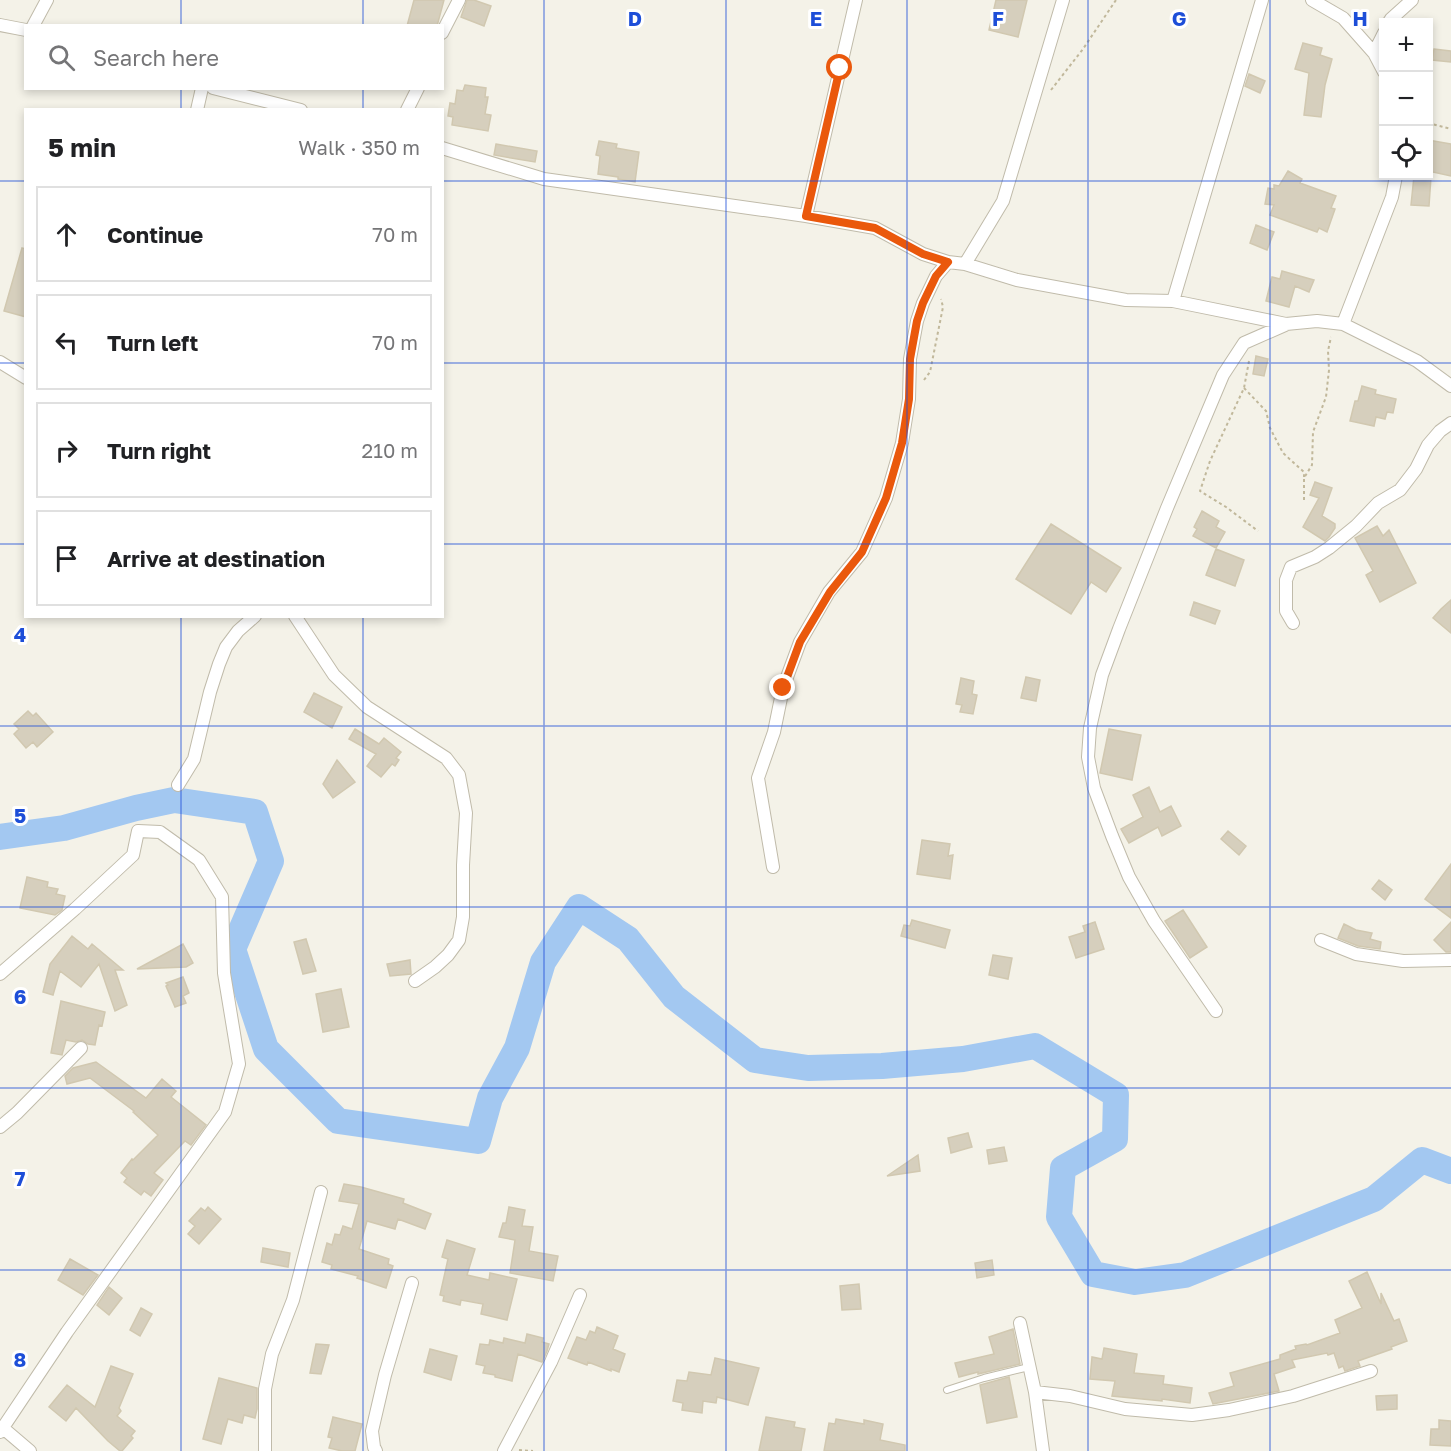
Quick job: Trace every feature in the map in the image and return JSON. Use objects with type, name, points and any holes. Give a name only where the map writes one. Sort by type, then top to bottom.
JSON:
[{"type":"street","points":[[34,24],[47,0]]},
{"type":"street","points":[[444,29],[459,0]]},
{"type":"street","points":[[806,216],[855,3],[842,0]]},
{"type":"street","points":[[965,264],[1003,201],[1063,0]]},
{"type":"street","points":[[1173,301],[1262,0]]},
{"type":"street","points":[[1312,0],[1342,18],[1374,53],[1379,64]]},
{"type":"street","points":[[1392,18],[1412,0]]},
{"type":"street","points":[[0,25],[24,30]]},
{"type":"street","points":[[1374,53],[1379,42]]},
{"type":"street","points":[[197,108],[201,90]]},
{"type":"street","points":[[221,90],[293,108]]},
{"type":"street","points":[[408,108],[417,90]]},
{"type":"street","points":[[444,149],[544,179],[875,228],[923,254],[1017,280],[1126,300],[1173,301],[1286,324],[1317,321],[1338,323],[1417,361],[1451,386]]},
{"type":"street","points":[[1338,323],[1392,197],[1395,180]]},
{"type":"street","points":[[773,867],[758,778],[774,732],[783,688],[800,642],[830,592],[862,552],[886,498],[902,443],[909,399],[910,359],[917,321],[936,276],[948,262]]},
{"type":"street","points":[[1216,1011],[1154,921],[1130,877],[1094,788],[1088,757],[1090,729],[1102,675],[1119,629],[1223,375],[1244,343],[1286,324]]},
{"type":"street","points":[[0,362],[24,377]]},
{"type":"street","points":[[1293,623],[1286,611],[1287,580],[1291,567],[1329,548],[1356,526],[1378,503],[1400,490],[1416,469],[1428,445],[1440,431],[1451,423]]},
{"type":"street","points":[[178,785],[194,759],[210,692],[226,647],[238,631],[253,618]]},
{"type":"street","points":[[296,618],[334,675],[367,707],[446,758],[459,775],[466,813],[463,917],[459,940],[448,955],[415,981]]},
{"type":"street","points":[[0,974],[133,855],[138,831],[160,832],[199,860],[222,897],[224,973],[238,1064],[225,1112],[67,1332],[2,1430],[30,1451]]},
{"type":"street","points":[[1321,940],[1356,954],[1403,961],[1451,960]]},
{"type":"street","points":[[0,1127],[17,1113],[81,1048]]},
{"type":"street","points":[[266,1451],[265,1389],[272,1354],[293,1300],[321,1192]]},
{"type":"street","points":[[376,1451],[372,1431],[412,1283]]},
{"type":"street","points":[[504,1451],[551,1362],[580,1294]]},
{"type":"street","points":[[1020,1323],[1035,1392],[1043,1451]]},
{"type":"street","points":[[1035,1392],[1070,1395],[1125,1409],[1192,1415],[1229,1410],[1293,1395],[1371,1371]]},
{"type":"lane","points":[[947,1390],[1030,1367]]},
{"type":"path","points":[[1048,95],[1116,0]]},
{"type":"path","points":[[1433,124],[1451,129]]},
{"type":"path","points":[[923,381],[930,372],[943,308],[936,276]]},
{"type":"path","points":[[1304,478],[1312,465],[1313,432],[1326,397],[1329,370],[1328,351],[1338,323]]},
{"type":"path","points":[[1244,343],[1249,348],[1250,354],[1244,388],[1210,460],[1200,491],[1258,531]]},
{"type":"path","points":[[1244,388],[1268,415],[1270,428],[1288,459],[1304,472],[1304,500]]},
{"type":"building","points":[[414,0],[444,0],[438,24],[408,24]]},
{"type":"building","points":[[467,0],[491,6],[484,26],[461,17]]},
{"type":"building","points":[[996,0],[1027,0],[1018,37],[989,30]]},
{"type":"building","points":[[1303,43],[1322,48],[1320,55],[1332,59],[1325,85],[1321,117],[1304,115],[1309,73],[1295,69]]},
{"type":"building","points":[[1434,49],[1451,51],[1451,62],[1433,60]]},
{"type":"building","points":[[1249,74],[1265,81],[1260,93],[1245,86]]},
{"type":"building","points":[[465,85],[486,88],[485,97],[488,97],[485,114],[491,115],[488,131],[452,125],[453,117],[448,116],[450,103],[455,104],[457,90],[463,91]]},
{"type":"building","points":[[599,141],[617,144],[616,148],[639,152],[635,182],[598,174],[600,156],[596,155]]},
{"type":"building","points":[[1433,141],[1451,144],[1451,176],[1433,172]]},
{"type":"building","points":[[496,144],[537,151],[535,162],[494,155]]},
{"type":"building","points":[[1288,171],[1302,179],[1300,183],[1336,196],[1331,208],[1335,209],[1327,232],[1319,228],[1317,232],[1270,215],[1274,205],[1265,204],[1268,188],[1274,189],[1274,185],[1279,186]]},
{"type":"building","points":[[1414,180],[1431,180],[1429,206],[1411,205]]},
{"type":"building","points":[[1256,225],[1274,232],[1267,250],[1250,243]]},
{"type":"building","points":[[22,248],[24,248],[24,316],[4,311]]},
{"type":"building","points":[[1282,271],[1314,280],[1309,292],[1295,286],[1289,307],[1266,301],[1272,277],[1280,279]]},
{"type":"building","points":[[1256,356],[1268,359],[1264,376],[1253,374]]},
{"type":"building","points":[[1362,386],[1376,390],[1375,394],[1396,399],[1393,413],[1387,412],[1385,419],[1376,417],[1374,426],[1350,421]]},
{"type":"building","points":[[1315,482],[1332,488],[1322,516],[1335,524],[1335,528],[1325,541],[1303,527],[1319,498],[1310,495]]},
{"type":"building","points":[[1202,511],[1219,521],[1216,527],[1225,532],[1216,548],[1193,536],[1197,529],[1194,527]]},
{"type":"building","points":[[1051,524],[1121,568],[1106,592],[1091,582],[1071,614],[1016,579]]},
{"type":"building","points":[[1377,526],[1383,536],[1389,530],[1416,583],[1380,602],[1366,575],[1373,571],[1355,538]]},
{"type":"building","points":[[1216,549],[1244,560],[1235,586],[1206,575]]},
{"type":"building","points":[[1451,600],[1451,633],[1433,618]]},
{"type":"building","points":[[1194,602],[1220,611],[1215,624],[1190,615]]},
{"type":"building","points":[[1026,677],[1040,680],[1036,701],[1021,698]]},
{"type":"building","points":[[961,678],[974,681],[972,694],[977,695],[973,714],[960,712],[962,705],[956,704]]},
{"type":"building","points":[[314,693],[342,707],[332,728],[304,712]]},
{"type":"building","points":[[28,711],[33,716],[36,713],[53,732],[37,747],[33,742],[26,748],[14,734],[19,729],[14,724]]},
{"type":"building","points":[[355,729],[379,744],[384,738],[401,752],[396,758],[399,760],[395,766],[392,764],[381,777],[367,766],[376,754],[349,739]]},
{"type":"building","points":[[1109,729],[1141,735],[1132,780],[1100,773]]},
{"type":"building","points":[[337,760],[355,782],[333,798],[323,784]]},
{"type":"building","points":[[1149,787],[1160,812],[1171,806],[1181,826],[1162,836],[1158,827],[1129,843],[1121,829],[1143,817],[1133,795]]},
{"type":"building","points":[[1228,831],[1246,846],[1239,855],[1221,839]]},
{"type":"building","points":[[922,840],[950,844],[948,856],[953,855],[950,879],[917,874]]},
{"type":"building","points":[[1451,864],[1451,918],[1425,899]]},
{"type":"building","points":[[27,877],[48,882],[47,887],[58,889],[56,894],[65,896],[62,910],[55,915],[20,908]]},
{"type":"building","points":[[1379,880],[1392,890],[1385,900],[1372,889]]},
{"type":"building","points":[[1183,910],[1207,947],[1190,958],[1165,921]]},
{"type":"building","points":[[912,920],[950,930],[945,948],[901,936],[904,925],[910,926]]},
{"type":"building","points":[[1095,922],[1104,949],[1076,958],[1069,937],[1085,932],[1083,926]]},
{"type":"building","points":[[1451,922],[1451,952],[1446,952],[1434,940]]},
{"type":"building","points":[[1344,924],[1356,930],[1372,933],[1370,939],[1381,942],[1380,949],[1358,946],[1338,938]]},
{"type":"building","points":[[72,936],[88,949],[92,944],[123,970],[115,970],[127,1005],[115,1011],[99,964],[81,987],[60,971],[53,995],[43,992],[50,964]]},
{"type":"building","points":[[306,939],[316,971],[303,974],[294,942]]},
{"type":"building","points":[[183,944],[193,963],[186,967],[137,969]]},
{"type":"building","points":[[993,955],[1012,958],[1008,979],[989,975]]},
{"type":"building","points":[[410,960],[411,974],[390,976],[387,964]]},
{"type":"building","points":[[183,977],[189,993],[183,996],[186,1003],[175,1007],[166,983]]},
{"type":"building","points":[[341,989],[349,1027],[323,1032],[316,994]]},
{"type":"building","points":[[61,1001],[105,1012],[102,1026],[99,1025],[95,1045],[82,1040],[76,1042],[66,1040],[62,1055],[51,1053]]},
{"type":"building","points":[[96,1062],[146,1098],[162,1079],[176,1091],[171,1097],[206,1125],[191,1145],[185,1141],[154,1173],[163,1180],[151,1196],[144,1191],[141,1195],[124,1182],[127,1178],[121,1173],[132,1159],[158,1135],[134,1111],[90,1078],[67,1084],[65,1076],[73,1068]]},
{"type":"building","points":[[968,1133],[972,1147],[951,1153],[948,1138]]},
{"type":"building","points":[[1004,1147],[1007,1161],[989,1164],[987,1150]]},
{"type":"building","points":[[918,1155],[920,1171],[887,1176]]},
{"type":"building","points":[[344,1184],[404,1199],[403,1203],[431,1214],[425,1229],[398,1219],[395,1229],[367,1221],[359,1249],[389,1259],[388,1264],[393,1266],[386,1288],[357,1278],[358,1276],[331,1269],[332,1265],[322,1262],[327,1243],[332,1245],[335,1234],[340,1235],[343,1226],[352,1229],[359,1204],[339,1201]]},
{"type":"building","points":[[208,1207],[221,1219],[199,1244],[188,1234],[195,1226],[189,1221],[201,1208],[205,1211]]},
{"type":"building","points":[[509,1207],[525,1210],[522,1226],[533,1227],[529,1251],[558,1256],[553,1281],[510,1273],[515,1240],[499,1237],[503,1223],[506,1223]]},
{"type":"building","points":[[447,1240],[475,1249],[467,1275],[489,1280],[490,1273],[517,1279],[507,1320],[481,1314],[483,1304],[461,1300],[460,1305],[443,1301],[444,1296],[440,1295],[448,1259],[442,1257]]},
{"type":"building","points":[[263,1248],[290,1253],[288,1267],[261,1262]]},
{"type":"building","points":[[70,1259],[98,1275],[83,1295],[58,1280]]},
{"type":"building","points":[[992,1260],[994,1275],[977,1278],[975,1263]]},
{"type":"building","points":[[1367,1272],[1381,1304],[1381,1293],[1394,1321],[1399,1319],[1407,1341],[1358,1361],[1360,1366],[1345,1371],[1343,1366],[1339,1368],[1334,1353],[1292,1360],[1295,1367],[1274,1374],[1279,1391],[1213,1404],[1209,1393],[1234,1386],[1230,1373],[1280,1359],[1280,1355],[1296,1349],[1295,1346],[1307,1345],[1340,1333],[1335,1320],[1362,1308],[1349,1281]]},
{"type":"building","points":[[859,1284],[861,1309],[842,1310],[840,1286]]},
{"type":"building","points":[[109,1287],[122,1298],[109,1315],[97,1305]]},
{"type":"building","points":[[141,1308],[152,1314],[140,1336],[130,1330]]},
{"type":"building","points":[[597,1327],[618,1336],[613,1349],[625,1354],[619,1372],[568,1358],[577,1337],[586,1340],[590,1331],[595,1333]]},
{"type":"building","points":[[1013,1329],[1020,1364],[959,1377],[955,1363],[994,1354],[989,1337]]},
{"type":"building","points":[[527,1334],[543,1338],[542,1342],[549,1344],[547,1351],[542,1362],[518,1354],[512,1381],[483,1373],[485,1366],[476,1364],[480,1344],[489,1345],[490,1340],[503,1343],[504,1338],[525,1343]]},
{"type":"building","points":[[316,1344],[329,1345],[321,1374],[310,1373]]},
{"type":"building","points":[[1104,1348],[1137,1354],[1134,1373],[1164,1376],[1163,1384],[1192,1388],[1190,1403],[1112,1396],[1115,1381],[1090,1379],[1092,1357],[1102,1359]]},
{"type":"building","points":[[430,1349],[457,1356],[451,1380],[424,1372]]},
{"type":"building","points":[[715,1358],[759,1368],[748,1405],[717,1397],[716,1403],[703,1401],[702,1413],[682,1410],[683,1403],[673,1401],[677,1380],[687,1381],[689,1372],[711,1375]]},
{"type":"building","points":[[111,1366],[133,1374],[119,1408],[121,1411],[117,1416],[135,1431],[131,1436],[133,1438],[122,1451],[108,1441],[76,1408],[66,1421],[49,1407],[67,1385],[95,1407]]},
{"type":"building","points":[[1009,1377],[1017,1417],[987,1423],[980,1385]]},
{"type":"building","points":[[219,1378],[257,1388],[255,1418],[244,1415],[242,1423],[228,1419],[221,1444],[203,1439]]},
{"type":"building","points":[[1397,1395],[1397,1409],[1377,1410],[1376,1396]]},
{"type":"building","points":[[333,1417],[362,1424],[355,1451],[329,1448],[332,1438],[328,1437]]},
{"type":"building","points":[[766,1417],[795,1422],[794,1427],[805,1429],[801,1451],[759,1451]]},
{"type":"building","points":[[836,1419],[864,1424],[864,1420],[883,1424],[880,1440],[905,1445],[905,1451],[824,1451],[829,1423],[835,1424]]},
{"type":"building","points":[[1439,1420],[1451,1421],[1451,1446],[1430,1445],[1431,1429],[1439,1429]]},
{"type":"waterway","points":[[0,837],[64,828],[174,800],[255,812],[271,861],[233,949],[266,1049],[338,1121],[478,1141],[490,1098],[517,1048],[543,962],[579,907],[628,939],[674,997],[755,1060],[808,1068],[882,1066],[963,1059],[1035,1046],[1116,1095],[1115,1139],[1063,1168],[1059,1217],[1093,1274],[1135,1282],[1185,1275],[1374,1199],[1422,1160],[1451,1171]]},
{"type":"route","points":[[783,688],[800,642],[830,592],[862,552],[886,498],[902,443],[909,399],[910,359],[917,321],[936,276],[948,262],[923,254],[875,228],[806,216],[840,68]]}]
